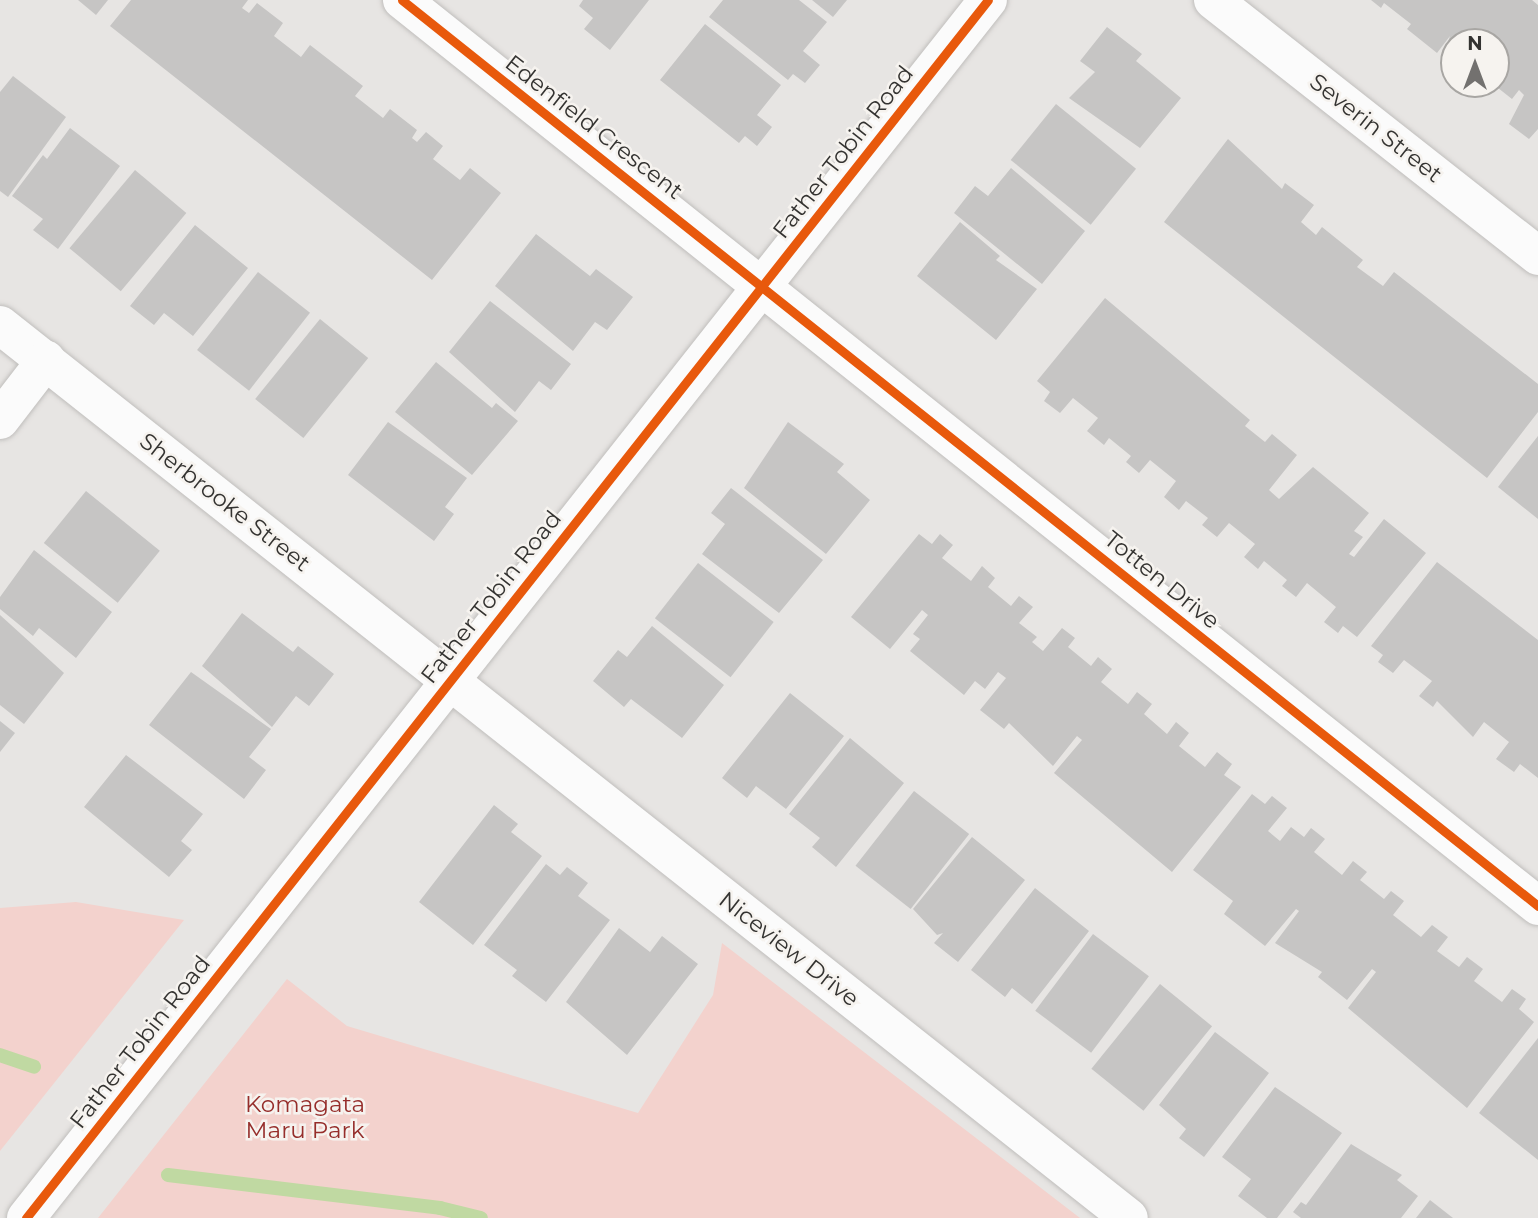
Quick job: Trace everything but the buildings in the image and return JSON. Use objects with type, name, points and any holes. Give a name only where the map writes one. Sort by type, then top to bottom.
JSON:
[{"type":"street","name":"Edenfield Crescent","points":[[402,0],[762,284]]},
{"type":"street","name":"Father Tobin Road","points":[[26,1218],[988,0]]},
{"type":"street","name":"Severin Street","points":[[1213,0],[1538,256]]},
{"type":"street","name":"Totten Drive","points":[[762,284],[1538,906]]},
{"type":"street","name":"Sherbrooke Street","points":[[0,324],[449,680]]},
{"type":"street","points":[[0,420],[46,360]]},
{"type":"street","name":"Niceview Drive","points":[[449,680],[1129,1218]]},
{"type":"green space","points":[[76,902],[184,920],[0,1151],[0,908]]},
{"type":"green space","name":"Komagata Maru Park","points":[[722,943],[1080,1218],[98,1218],[287,979],[347,1026],[638,1113],[713,995]]},
{"type":"waterway","points":[[0,1055],[34,1067]]},
{"type":"waterway","points":[[168,1175],[440,1208],[481,1218]]},
{"type":"cycle path","points":[[402,0],[1538,906]]},
{"type":"cycle path","points":[[26,1218],[988,0]]}]
